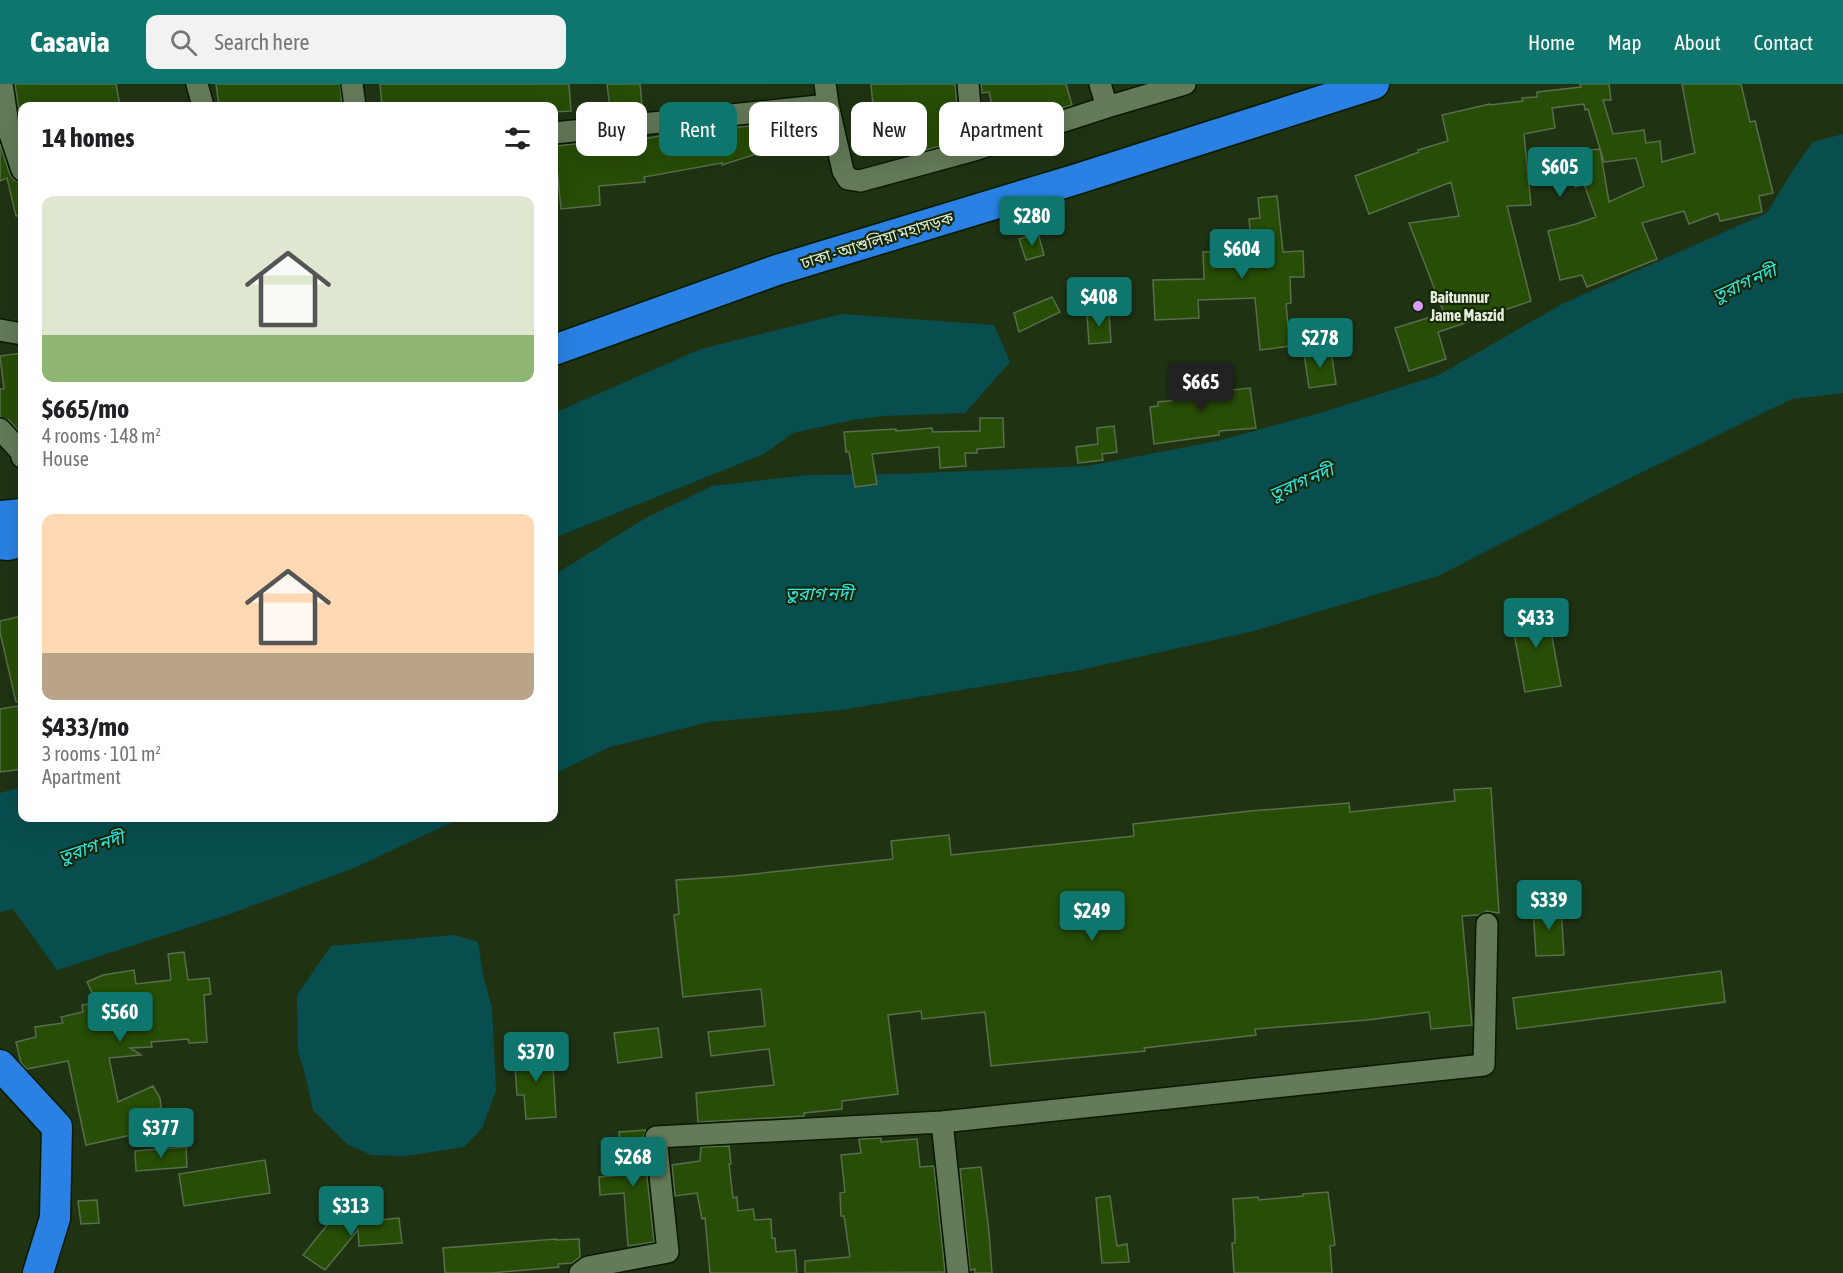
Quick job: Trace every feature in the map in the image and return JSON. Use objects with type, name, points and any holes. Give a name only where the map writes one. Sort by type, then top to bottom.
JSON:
[{"type":"highway","name":"ঢাকা - আশুলিয়া মহাসড়ক","points":[[558,349],[777,270],[1077,179],[1374,84]]},
{"type":"highway","points":[[0,516],[18,514]]},
{"type":"highway","points":[[0,544],[18,543]]},
{"type":"highway","points":[[0,1065],[57,1126],[55,1218],[38,1273]]},
{"type":"street","points":[[2,84],[18,156]]},
{"type":"street","points":[[197,84],[202,102]]},
{"type":"street","points":[[352,84],[354,102]]},
{"type":"street","points":[[968,84],[970,102]]},
{"type":"street","points":[[1100,84],[1107,107]]},
{"type":"street","points":[[1064,121],[1185,84]]},
{"type":"street","points":[[558,132],[826,94],[843,171],[848,179],[860,181],[952,156]]},
{"type":"street","points":[[0,330],[18,333]]},
{"type":"street","points":[[0,429],[18,449]]},
{"type":"street","points":[[580,1273],[588,1267],[668,1252],[656,1137],[942,1122],[1485,1065],[1487,924]]},
{"type":"street","points":[[942,1122],[958,1273]]},
{"type":"water","name":"তুরাগ নদী","points":[[1843,134],[1843,393],[1792,399],[1438,576],[1250,632],[1080,670],[841,710],[709,722],[610,747],[558,772],[558,573],[644,519],[712,486],[808,475],[899,474],[1088,466],[1217,441],[1327,411],[1439,375],[1562,304],[1767,213],[1813,142]]},
{"type":"water","points":[[842,314],[994,325],[1010,362],[965,413],[883,416],[793,433],[764,454],[558,536],[558,411],[701,349]]},
{"type":"water","name":"তুরাগ নদী","points":[[18,788],[18,822],[452,822],[354,868],[230,914],[57,970],[13,909],[0,912],[0,793]]},
{"type":"water","points":[[454,935],[478,942],[492,1008],[496,1091],[482,1128],[464,1147],[406,1156],[371,1155],[347,1144],[313,1110],[298,1052],[297,995],[331,946]]},
{"type":"building","points":[[15,84],[116,84],[119,102],[18,102],[18,104]]},
{"type":"building","points":[[216,84],[340,84],[342,102],[218,102]]},
{"type":"building","points":[[380,84],[569,84],[571,111],[558,112],[558,102],[382,102]]},
{"type":"building","points":[[607,84],[640,84],[642,102],[609,102]]},
{"type":"building","points":[[871,84],[955,84],[957,102],[939,102],[939,147],[927,150],[927,102],[873,102]]},
{"type":"building","points":[[981,84],[1066,84],[1072,105],[1064,107],[1064,102],[992,102],[989,92],[982,93]]},
{"type":"building","points":[[1580,84],[1609,84],[1611,100],[1603,100],[1613,134],[1644,130],[1646,143],[1660,141],[1662,162],[1695,153],[1682,84],[1741,84],[1750,122],[1755,121],[1773,193],[1759,196],[1762,212],[1720,221],[1718,213],[1689,224],[1684,211],[1642,223],[1657,259],[1587,287],[1582,275],[1560,280],[1548,231],[1596,217],[1584,184],[1575,187],[1570,170],[1572,170],[1570,152],[1600,149],[1609,202],[1644,186],[1636,158],[1604,162],[1588,109],[1585,110],[1584,104],[1552,108],[1555,128],[1524,134],[1531,205],[1507,206],[1531,301],[1438,332],[1446,359],[1409,371],[1395,328],[1444,313],[1409,223],[1459,216],[1451,182],[1369,214],[1355,176],[1419,152],[1418,150],[1448,141],[1442,115],[1490,104],[1523,101],[1522,98],[1537,97],[1537,92],[1581,87]]},
{"type":"building","points":[[749,126],[750,156],[722,165],[722,163],[644,177],[645,182],[599,186],[600,205],[561,209],[558,146],[576,144],[576,156],[647,156],[647,138],[659,136],[659,156],[737,156],[737,127]]},
{"type":"building","points":[[0,144],[10,175],[18,181],[18,216],[16,216],[7,178],[0,181]]},
{"type":"building","points":[[1277,196],[1283,252],[1303,251],[1304,277],[1290,277],[1291,303],[1286,304],[1290,346],[1260,350],[1255,298],[1198,300],[1199,318],[1155,320],[1153,280],[1204,279],[1203,252],[1252,250],[1249,219],[1260,218],[1258,198]]},
{"type":"building","points":[[1038,233],[1044,255],[1026,260],[1019,239]]},
{"type":"building","points":[[1052,297],[1060,312],[1019,332],[1014,313]]},
{"type":"building","points":[[1109,313],[1111,342],[1089,344],[1087,315]]},
{"type":"building","points":[[1331,350],[1336,384],[1309,388],[1304,354]]},
{"type":"building","points":[[18,354],[18,430],[9,420],[0,417],[0,389],[4,389],[0,356]]},
{"type":"building","points":[[1190,377],[1191,386],[1195,385],[1196,394],[1250,388],[1256,428],[1219,431],[1219,435],[1154,444],[1150,407],[1158,406],[1158,402],[1176,400],[1173,380]]},
{"type":"building","points":[[980,418],[1003,418],[1004,447],[977,449],[977,453],[965,453],[966,466],[940,468],[939,447],[872,454],[877,484],[855,487],[849,452],[846,452],[844,432],[932,428],[933,432],[980,431]]},
{"type":"building","points":[[1114,426],[1117,452],[1102,454],[1103,460],[1078,463],[1076,447],[1098,444],[1097,428]]},
{"type":"building","points":[[1546,605],[1561,686],[1525,692],[1510,612]]},
{"type":"building","points":[[18,617],[18,702],[16,702],[0,632],[0,621]]},
{"type":"building","points":[[18,706],[18,770],[0,772],[0,709]]},
{"type":"building","points":[[1491,788],[1499,913],[1487,911],[1479,915],[1462,916],[1472,1025],[1431,1029],[1429,1012],[1367,1020],[1255,1029],[1256,1035],[1144,1048],[1145,1051],[991,1066],[985,1012],[922,1019],[921,1011],[888,1015],[898,1094],[842,1101],[842,1109],[804,1113],[804,1116],[698,1122],[696,1093],[774,1085],[769,1049],[711,1056],[708,1032],[765,1026],[761,989],[683,997],[674,915],[679,914],[676,880],[893,859],[891,841],[949,835],[951,855],[1134,836],[1133,824],[1250,811],[1349,803],[1350,812],[1455,801],[1454,790]]},
{"type":"building","points":[[1561,905],[1564,955],[1536,956],[1533,907]]},
{"type":"building","points":[[184,952],[188,980],[209,978],[211,994],[204,995],[207,1042],[189,1043],[188,1039],[151,1042],[152,1047],[130,1048],[141,1055],[109,1058],[118,1102],[153,1086],[160,1098],[161,1107],[143,1120],[145,1132],[86,1145],[68,1061],[27,1069],[21,1063],[16,1042],[36,1037],[35,1027],[63,1023],[61,1017],[83,1012],[82,1005],[97,1003],[87,982],[103,975],[134,970],[136,984],[171,980],[168,954]]},
{"type":"building","points":[[1721,971],[1725,1002],[1517,1029],[1513,998]]},
{"type":"building","points":[[658,1028],[662,1057],[618,1063],[614,1033]]},
{"type":"building","points":[[552,1049],[556,1117],[526,1119],[524,1095],[517,1095],[514,1052]]},
{"type":"building","points":[[646,1130],[643,1138],[654,1242],[628,1246],[624,1193],[600,1195],[599,1177],[623,1175],[619,1132]]},
{"type":"building","points":[[881,1138],[881,1142],[917,1139],[920,1167],[934,1166],[945,1272],[805,1273],[805,1261],[850,1257],[844,1216],[841,1216],[840,1193],[845,1192],[841,1155],[861,1153],[859,1139]]},
{"type":"building","points":[[729,1146],[733,1198],[737,1197],[738,1211],[753,1209],[755,1220],[771,1219],[772,1238],[775,1238],[776,1252],[795,1250],[797,1273],[710,1273],[705,1218],[702,1219],[697,1193],[675,1196],[672,1165],[700,1161],[701,1147]]},
{"type":"building","points":[[186,1147],[187,1167],[136,1171],[135,1151]]},
{"type":"building","points":[[265,1160],[270,1193],[184,1206],[179,1174]]},
{"type":"building","points":[[981,1167],[992,1273],[975,1273],[975,1269],[970,1270],[960,1169]]},
{"type":"building","points":[[1328,1192],[1335,1245],[1330,1246],[1332,1273],[1234,1273],[1233,1199],[1258,1197],[1259,1200]]},
{"type":"building","points":[[1110,1196],[1117,1246],[1127,1244],[1129,1262],[1102,1263],[1096,1198]]},
{"type":"building","points":[[97,1200],[99,1223],[81,1224],[78,1201]]},
{"type":"building","points":[[340,1209],[358,1222],[399,1218],[402,1243],[359,1246],[358,1230],[325,1270],[303,1255]]},
{"type":"building","points":[[579,1239],[580,1257],[572,1263],[558,1264],[559,1267],[491,1273],[445,1273],[443,1248]]},
{"type":"place","name":"Baitunnur Jame Maszid","points":[[1418,306]]}]
